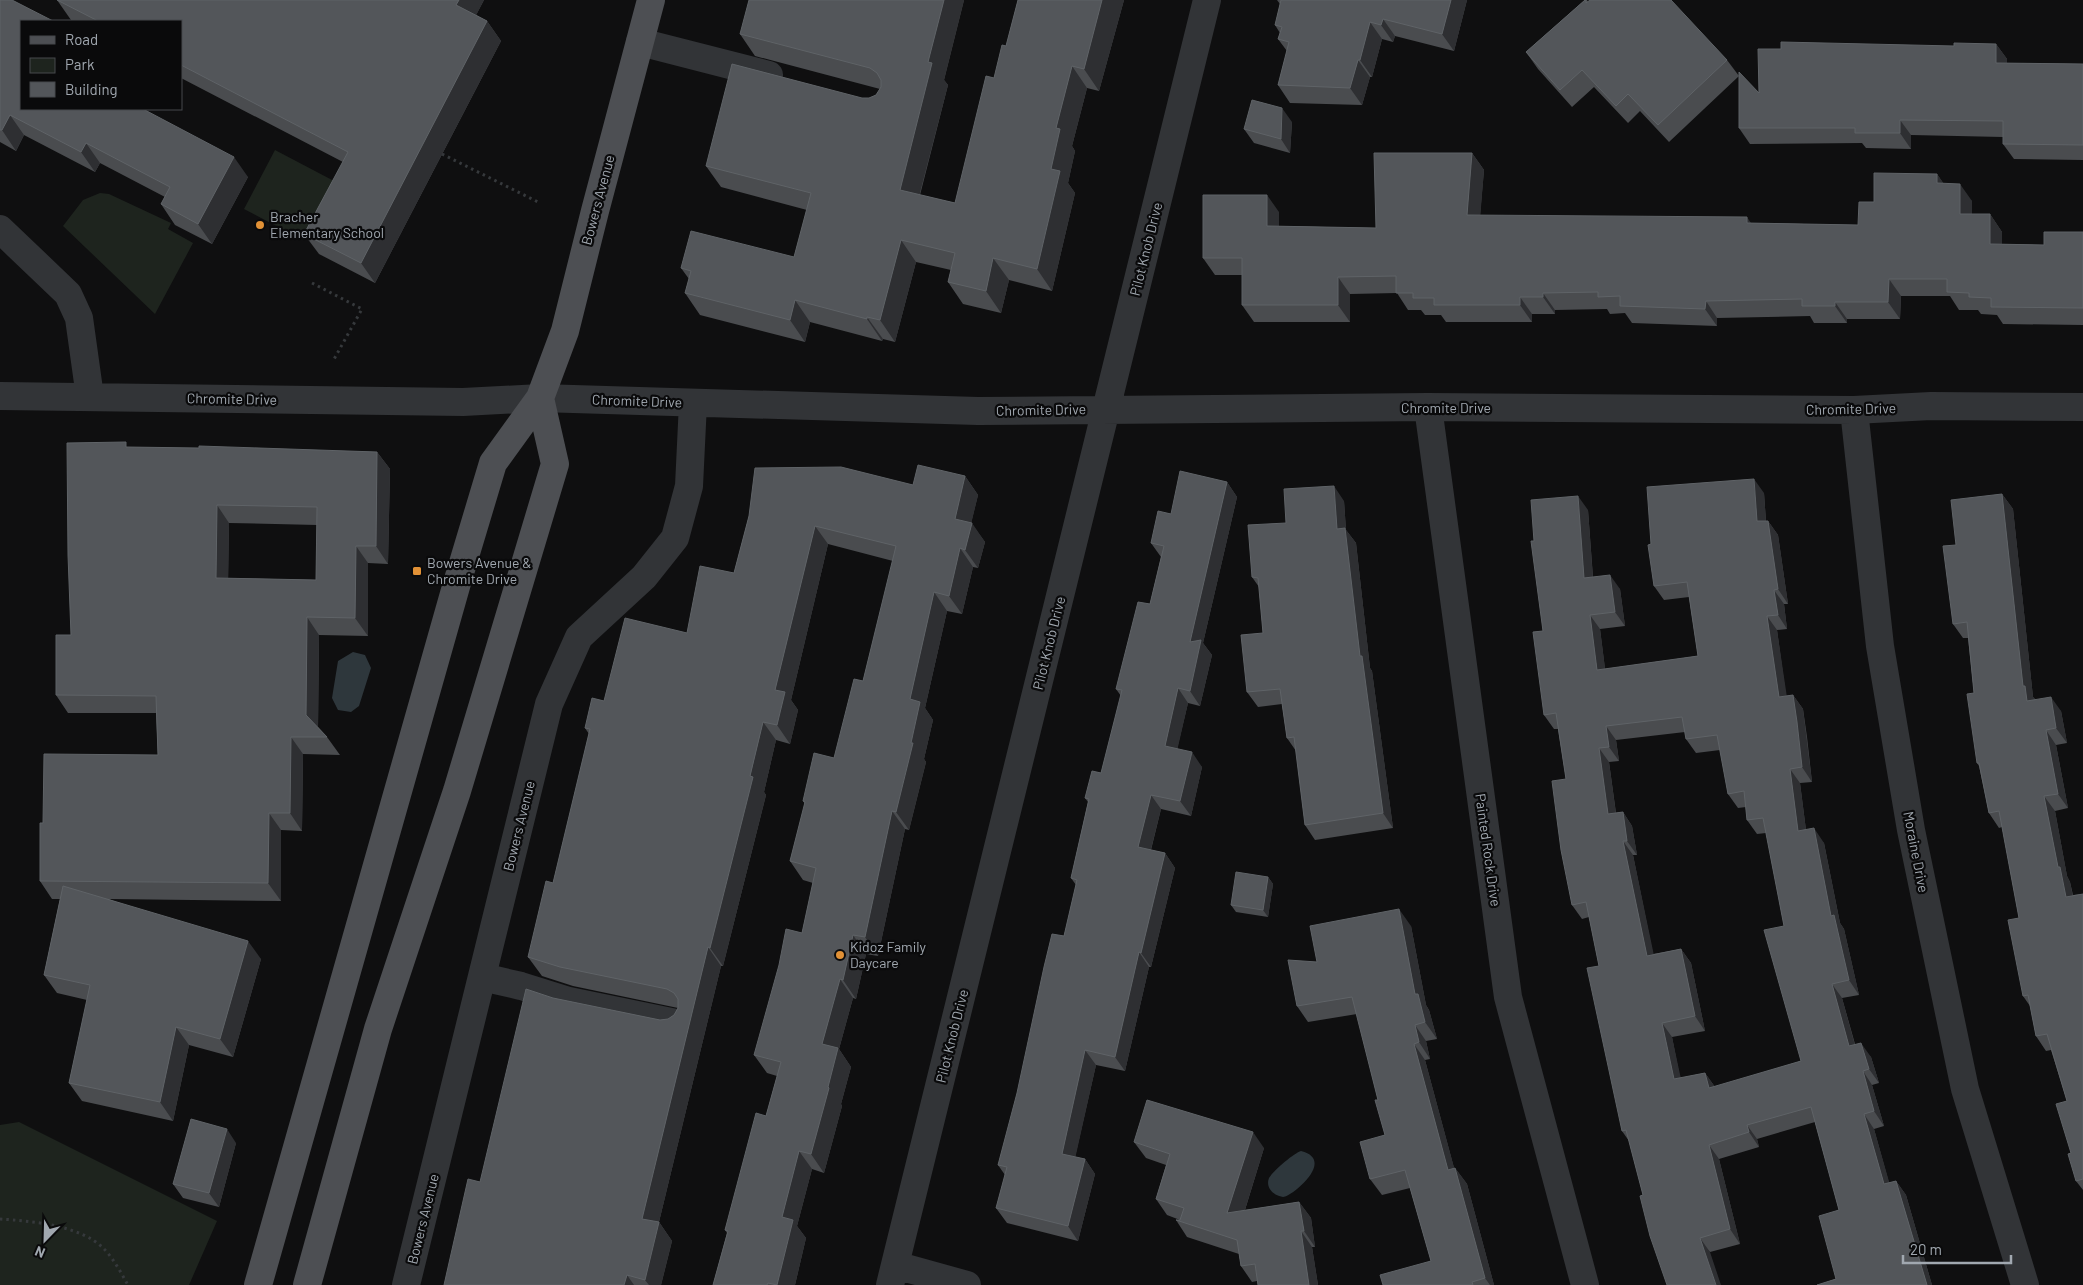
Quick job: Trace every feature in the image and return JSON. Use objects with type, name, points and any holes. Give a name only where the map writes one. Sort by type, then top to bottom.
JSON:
[{"type":"main road","name":"Bowers Avenue","points":[[258,1285],[456,583],[493,463],[540,398],[565,331],[651,0]]},
{"type":"main road","points":[[307,1285],[378,1029],[457,791],[555,464],[540,398]]},
{"type":"street","name":"Pilot Knob Drive","points":[[893,1275],[1207,0]]},
{"type":"street","points":[[640,42],[795,82]]},
{"type":"street","points":[[0,229],[68,294],[79,318],[90,397]]},
{"type":"street","name":"Chromite Drive","points":[[0,396],[463,402],[540,398],[978,411],[1428,407],[1854,410],[1931,406],[2083,407]]},
{"type":"street","name":"Bowers Avenue","points":[[406,1285],[549,704],[579,637],[644,577],[675,538],[689,486],[693,403]]},
{"type":"street","name":"Painted Rock Drive","points":[[1428,407],[1508,997],[1585,1285]]},
{"type":"street","name":"Moraine Drive","points":[[1854,410],[1880,646],[1911,830],[1965,1089],[2025,1285]]},
{"type":"street","points":[[482,977],[569,1000],[676,1023]]},
{"type":"street","points":[[893,1275],[967,1285]]},
{"type":"path","points":[[442,154],[540,203]]},
{"type":"path","points":[[312,283],[362,309],[333,361]]},
{"type":"path","points":[[0,1219],[41,1223],[86,1236],[104,1248],[128,1285]]},
{"type":"green space","points":[[275,150],[334,181],[303,240],[244,209]]},
{"type":"green space","points":[[100,193],[109,194],[171,223],[168,229],[193,243],[155,314],[63,226],[83,200]]},
{"type":"green space","points":[[19,1122],[217,1221],[189,1285],[0,1285],[0,1125]]},
{"type":"shaded area","points":[[353,652],[365,655],[371,668],[359,706],[351,712],[338,710],[332,698],[338,661]]},
{"type":"shaded area","points":[[1301,1151],[1311,1156],[1314,1162],[1313,1170],[1302,1185],[1294,1191],[1283,1197],[1276,1195],[1269,1188],[1269,1178],[1284,1163]]},
{"type":"building","points":[[0,0],[12,0],[51,20],[20,20],[20,110],[145,110],[234,157],[198,224],[161,204],[170,187],[86,143],[81,152],[10,115],[2,130],[0,130]]},
{"type":"building","points":[[57,0],[459,0],[456,5],[487,21],[361,263],[304,234],[348,152],[182,66],[182,20],[96,20]]},
{"type":"building","points":[[749,0],[944,0],[928,62],[932,63],[900,190],[955,203],[986,76],[994,78],[1002,45],[1006,46],[1018,0],[1102,0],[1084,69],[1072,66],[1056,128],[1060,129],[1051,169],[1060,171],[1037,269],[993,258],[986,291],[948,282],[955,253],[901,240],[880,320],[867,317],[867,319],[795,300],[790,320],[685,293],[691,271],[681,268],[691,231],[794,257],[811,193],[706,166],[732,64],[862,98],[876,95],[881,87],[881,80],[877,73],[870,68],[740,34]]},
{"type":"building","points":[[1281,0],[1451,0],[1442,34],[1383,19],[1381,25],[1370,22],[1350,88],[1278,85],[1289,42],[1278,39],[1282,27],[1275,25]]},
{"type":"building","points":[[1585,0],[1586,3],[1590,0],[1671,0],[1727,60],[1658,125],[1628,94],[1616,106],[1582,70],[1560,90],[1526,52]]},
{"type":"building","points":[[1781,42],[1954,46],[1954,43],[1996,44],[1996,63],[2083,64],[2083,145],[2003,144],[2003,121],[1900,120],[1900,133],[1855,133],[1855,128],[1739,128],[1739,72],[1759,93],[1758,49],[1781,49]]},
{"type":"building","points":[[1252,100],[1282,108],[1281,139],[1244,129]]},
{"type":"building","points":[[1374,153],[1472,153],[1467,215],[1747,217],[1747,223],[1858,225],[1859,202],[1874,202],[1874,173],[1937,174],[1937,183],[1960,184],[1960,214],[1990,214],[1990,244],[2044,245],[2044,232],[2083,232],[2083,308],[1991,307],[1991,298],[1969,297],[1969,293],[1947,292],[1947,279],[1889,279],[1888,302],[1835,302],[1835,306],[1802,306],[1802,299],[1706,301],[1705,309],[1620,306],[1620,296],[1598,297],[1598,292],[1543,293],[1543,297],[1520,297],[1520,305],[1434,305],[1434,298],[1413,298],[1413,293],[1396,293],[1396,276],[1338,277],[1338,305],[1242,305],[1242,258],[1203,258],[1203,195],[1267,195],[1267,226],[1376,228]]},
{"type":"building","points":[[126,442],[126,447],[199,448],[199,446],[377,452],[376,546],[356,546],[355,618],[307,617],[306,715],[327,737],[291,737],[290,813],[269,813],[268,883],[40,881],[40,823],[43,823],[44,754],[158,755],[156,696],[56,695],[56,635],[71,635],[67,443]],"holes":[[[217,505],[317,507],[316,580],[216,578]]]},
{"type":"building","points":[[918,465],[965,476],[955,519],[972,523],[965,550],[960,548],[949,596],[934,592],[910,699],[920,702],[911,743],[913,743],[896,812],[892,811],[865,937],[853,935],[843,980],[840,979],[822,1044],[838,1048],[811,1154],[799,1151],[782,1217],[793,1220],[777,1285],[768,1283],[767,1285],[713,1285],[728,1231],[725,1230],[756,1113],[766,1116],[781,1062],[754,1055],[779,965],[786,929],[802,933],[816,868],[790,861],[805,802],[803,801],[814,753],[834,758],[854,679],[863,681],[896,546],[815,526],[775,690],[785,692],[777,725],[763,722],[750,776],[753,777],[710,948],[708,947],[642,1219],[659,1222],[645,1280],[627,1275],[624,1285],[444,1285],[468,1179],[480,1182],[526,989],[553,998],[660,1020],[668,1019],[674,1015],[678,1008],[678,999],[674,993],[667,989],[560,967],[528,957],[546,881],[553,883],[590,729],[585,728],[592,698],[604,701],[625,618],[687,633],[700,566],[734,573],[749,516],[755,468],[841,467],[913,485]]},
{"type":"building","points":[[1180,471],[1227,482],[1190,642],[1201,640],[1190,691],[1178,688],[1165,746],[1192,752],[1180,801],[1151,795],[1138,847],[1165,853],[1141,953],[1139,952],[1115,1057],[1085,1050],[1062,1154],[1085,1159],[1068,1226],[996,1208],[1007,1167],[998,1165],[1017,1093],[1052,934],[1064,936],[1077,880],[1071,878],[1089,799],[1085,798],[1092,771],[1101,773],[1122,690],[1116,689],[1138,602],[1150,604],[1164,546],[1151,543],[1158,511],[1171,514]]},
{"type":"building","points":[[1754,479],[1757,521],[1768,521],[1778,589],[1774,590],[1778,615],[1767,616],[1779,697],[1793,695],[1797,722],[1802,767],[1790,769],[1798,831],[1814,828],[1831,916],[1834,915],[1849,980],[1832,984],[1849,1046],[1861,1043],[1869,1069],[1863,1071],[1874,1111],[1864,1114],[1884,1184],[1896,1181],[1927,1285],[1817,1285],[1836,1279],[1819,1216],[1839,1210],[1811,1107],[1747,1125],[1749,1132],[1709,1145],[1730,1229],[1700,1238],[1716,1285],[1667,1285],[1650,1236],[1640,1196],[1643,1195],[1626,1130],[1622,1131],[1587,968],[1599,966],[1586,902],[1572,905],[1561,850],[1552,781],[1566,779],[1556,713],[1544,715],[1533,632],[1543,631],[1531,541],[1534,541],[1531,500],[1578,496],[1584,578],[1610,575],[1615,612],[1590,615],[1597,670],[1698,656],[1687,582],[1654,586],[1648,545],[1651,544],[1647,487]],"holes":[[[1682,717],[1686,739],[1717,735],[1728,794],[1744,791],[1747,820],[1763,818],[1784,926],[1764,930],[1801,1061],[1709,1088],[1705,1073],[1674,1079],[1662,1023],[1695,1016],[1681,949],[1647,956],[1623,841],[1627,841],[1623,812],[1608,814],[1599,748],[1609,747],[1606,726]]]},
{"type":"building","points":[[1334,486],[1337,529],[1345,528],[1360,656],[1362,656],[1383,813],[1305,825],[1294,737],[1287,738],[1280,689],[1247,692],[1241,635],[1263,633],[1258,578],[1252,577],[1248,525],[1286,523],[1284,489]]},
{"type":"building","points":[[2002,494],[2023,686],[2025,686],[2027,701],[2051,697],[2056,728],[2046,730],[2058,794],[2044,796],[2058,867],[2060,867],[2066,897],[2083,894],[2083,1179],[2076,1181],[2068,1154],[2071,1153],[2056,1104],[2067,1101],[2047,1034],[2036,1036],[2028,995],[2023,996],[2008,920],[2019,918],[1999,811],[1989,813],[1979,763],[1977,763],[1967,694],[1974,693],[1967,622],[1953,624],[1943,546],[1956,545],[1951,500]]},
{"type":"building","points":[[1236,872],[1268,877],[1263,910],[1231,905]]},
{"type":"building","points":[[63,886],[248,941],[220,1039],[176,1027],[160,1102],[69,1083],[90,985],[44,975]]},
{"type":"building","points":[[1399,909],[1415,994],[1418,994],[1425,1022],[1415,1025],[1419,1042],[1414,1044],[1448,1170],[1455,1168],[1485,1278],[1472,1282],[1473,1285],[1383,1285],[1380,1275],[1431,1261],[1405,1170],[1370,1179],[1360,1142],[1385,1135],[1375,1100],[1378,1100],[1352,997],[1297,1006],[1288,960],[1317,962],[1310,926]]},
{"type":"building","points":[[1147,1100],[1253,1132],[1227,1213],[1299,1202],[1309,1285],[1258,1285],[1255,1264],[1241,1266],[1237,1240],[1176,1220],[1180,1220],[1184,1208],[1156,1199],[1170,1154],[1134,1142]]},
{"type":"building","points":[[191,1119],[227,1129],[209,1193],[173,1184]]},
{"type":"place","name":"Bracher Elementary School","points":[[260,225]]},
{"type":"place","name":"Bowers Avenue & Chromite Drive","points":[[417,571]]},
{"type":"place","name":"Kidoz Family Daycare","points":[[840,955]]}]
